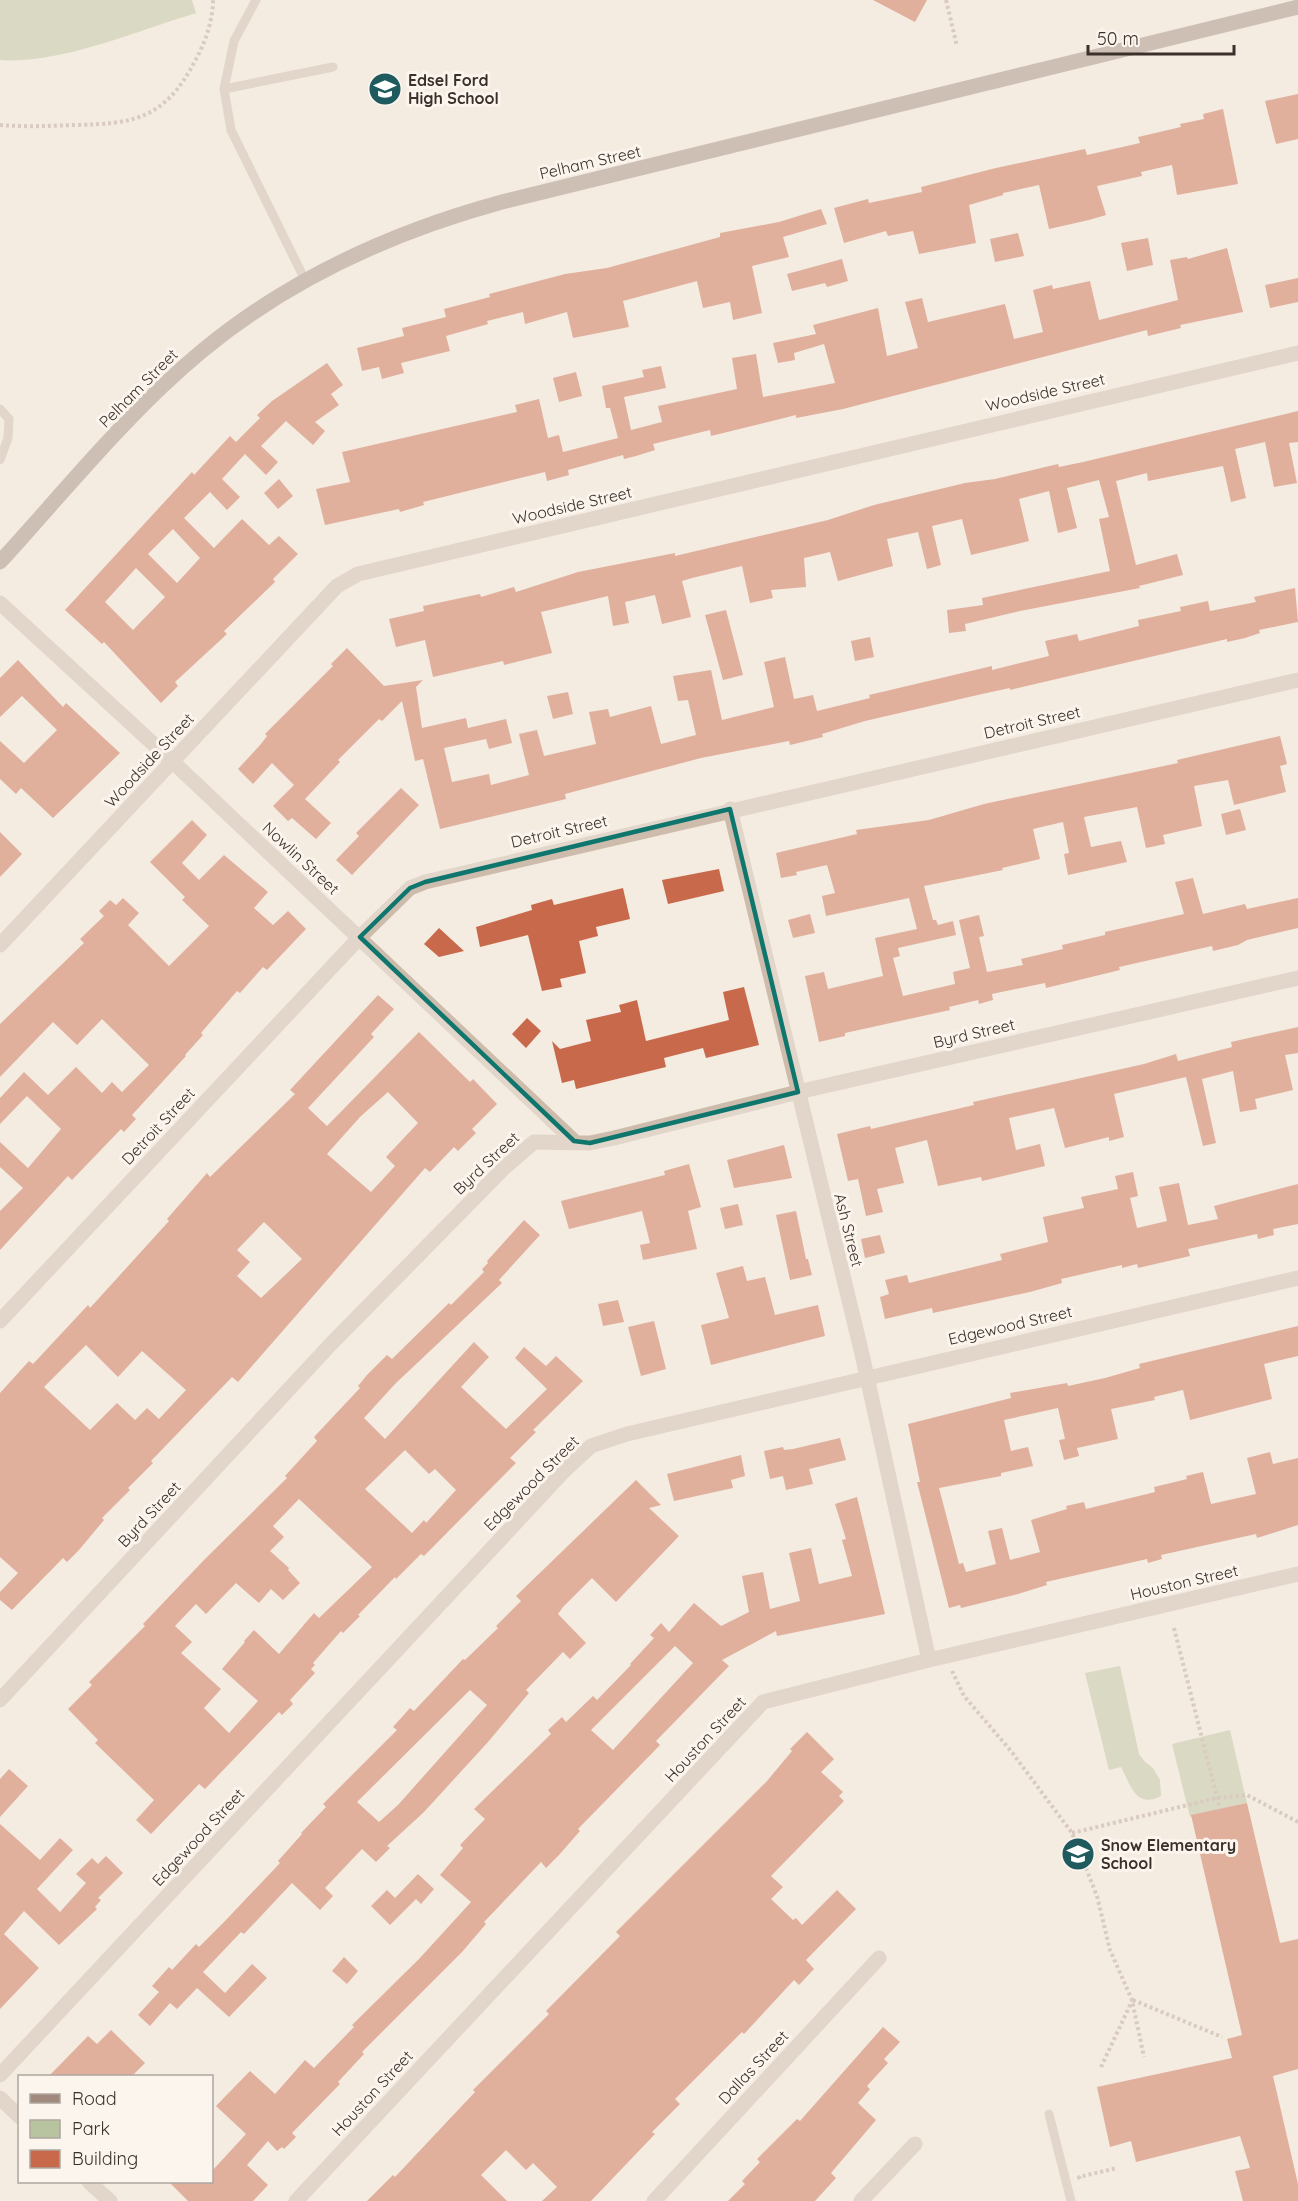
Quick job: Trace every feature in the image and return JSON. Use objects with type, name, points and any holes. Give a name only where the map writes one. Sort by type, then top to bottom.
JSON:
[{"type":"street","name":"Pelham Street","points":[[0,562],[148,400],[201,351],[246,317],[304,280],[387,240],[450,216],[502,202],[1298,7]]},
{"type":"street","name":"Woodside Street","points":[[0,945],[337,586],[358,574],[1298,353]]},
{"type":"street","name":"Nowlin Street","points":[[0,603],[173,762],[574,1141]]},
{"type":"street","name":"Detroit Street","points":[[0,1321],[360,938],[410,888],[425,882],[730,809],[1297,685]]},
{"type":"street","name":"Ash Street","points":[[730,809],[867,1377],[929,1660]]},
{"type":"street","name":"Byrd Street","points":[[0,1701],[331,1344],[504,1168],[534,1142],[590,1143],[606,1140],[798,1092],[1298,978]]},
{"type":"street","name":"Edgewood Street","points":[[0,2075],[565,1470],[591,1446],[627,1434],[1298,1278]]},
{"type":"street","name":"Houston Street","points":[[296,2201],[764,1702],[929,1660],[1298,1574]]},
{"type":"street","name":"Dallas Street","points":[[654,2201],[879,1958]]},
{"type":"street","points":[[0,2098],[18,2114]]},
{"type":"street","points":[[861,2201],[915,2144]]},
{"type":"street","points":[[91,2183],[110,2201]]},
{"type":"lane","points":[[256,0],[234,40],[224,89],[231,130],[304,280]]},
{"type":"lane","points":[[224,89],[333,67]]},
{"type":"lane","points":[[0,409],[9,419],[8,438],[0,460]]},
{"type":"lane","points":[[1049,2114],[1071,2201]]},
{"type":"path","points":[[0,125],[116,124],[138,120],[152,112],[185,81],[208,30],[213,0]]},
{"type":"path","points":[[946,0],[957,46]]},
{"type":"path","points":[[1174,1628],[1220,1809]]},
{"type":"path","points":[[950,1655],[955,1680],[964,1696],[1011,1751],[1072,1833],[1097,1896],[1110,1950],[1132,2000],[1144,2057]]},
{"type":"path","points":[[1072,1833],[1217,1798],[1247,1794],[1298,1822]]},
{"type":"path","points":[[1132,2000],[1222,2037]]},
{"type":"path","points":[[1101,2067],[1132,2000]]},
{"type":"path","points":[[1081,2185],[1079,2177],[1117,2168]]},
{"type":"highlighted area","points":[[730,809],[798,1092],[590,1143],[574,1141],[360,937],[410,888],[425,882]]},
{"type":"green space","points":[[0,0],[192,0],[196,13],[72,52],[22,60],[0,60]]},
{"type":"green space","points":[[1120,1666],[1139,1754],[1153,1768],[1160,1780],[1161,1796],[1153,1799],[1140,1798],[1135,1793],[1121,1767],[1109,1770],[1085,1673]]},
{"type":"green space","points":[[1230,1730],[1247,1803],[1190,1817],[1172,1744]]},
{"type":"building","points":[[873,0],[927,0],[915,22]]},
{"type":"building","points":[[1298,94],[1298,139],[1276,144],[1265,101]]},
{"type":"building","points":[[1223,109],[1238,184],[1177,195],[1172,165],[1141,172],[1142,176],[1097,186],[1106,215],[1089,220],[1049,229],[1039,185],[1003,193],[1003,195],[969,205],[976,243],[919,254],[913,231],[888,236],[886,231],[844,243],[834,208],[868,199],[869,203],[922,192],[921,187],[1085,149],[1087,155],[1140,143],[1138,137],[1181,127],[1180,124],[1204,119],[1203,114]]},
{"type":"building","points":[[821,209],[827,224],[783,237],[789,257],[752,266],[762,313],[733,320],[730,302],[703,308],[697,281],[623,301],[629,327],[573,338],[567,312],[525,324],[523,312],[487,321],[488,324],[446,336],[450,351],[401,363],[404,373],[382,379],[379,367],[362,371],[357,348],[404,336],[402,328],[446,317],[444,309],[490,297],[489,294],[565,274],[607,268],[720,237],[720,233],[779,222]]},
{"type":"building","points":[[1018,233],[1024,256],[995,262],[990,239]]},
{"type":"building","points":[[1148,238],[1153,265],[1127,271],[1121,243]]},
{"type":"building","points":[[1227,248],[1243,312],[1180,325],[1181,328],[1148,336],[1147,330],[843,409],[796,418],[796,415],[711,436],[710,430],[653,444],[655,450],[636,456],[624,459],[623,455],[568,470],[569,475],[547,481],[545,472],[423,502],[424,505],[400,512],[399,509],[325,525],[316,489],[350,482],[342,452],[517,412],[515,405],[539,399],[548,438],[559,435],[563,452],[618,438],[610,408],[606,408],[602,386],[644,377],[642,370],[661,366],[666,388],[624,397],[631,430],[662,422],[658,406],[737,389],[732,358],[756,354],[763,397],[835,383],[824,344],[794,353],[795,360],[778,363],[773,343],[816,334],[813,325],[878,308],[887,356],[918,348],[905,302],[922,298],[928,322],[1005,304],[1014,339],[1043,332],[1033,290],[1052,285],[1053,289],[1090,281],[1099,320],[1178,300],[1170,260],[1187,257],[1188,259]]},
{"type":"building","points":[[842,259],[848,281],[827,287],[825,283],[792,291],[787,274]]},
{"type":"building","points":[[1298,278],[1298,302],[1270,308],[1265,285]]},
{"type":"building","points":[[327,363],[343,385],[331,394],[339,405],[315,422],[325,431],[313,445],[286,421],[261,446],[278,462],[266,475],[245,454],[222,479],[240,497],[227,510],[210,492],[184,518],[214,548],[242,519],[269,545],[279,536],[298,554],[273,579],[275,582],[224,631],[227,634],[175,682],[178,686],[161,703],[104,642],[102,644],[65,610],[192,472],[194,475],[230,436],[236,442],[260,418],[257,415],[272,401]],"holes":[[[173,529],[200,558],[177,583],[148,554]],[[136,568],[165,597],[133,630],[105,602]]]},
{"type":"building","points":[[576,372],[582,396],[559,402],[553,378]]},
{"type":"building","points":[[1298,411],[1298,442],[1289,443],[1297,483],[1274,487],[1265,442],[1235,449],[1246,498],[1231,502],[1223,466],[1148,481],[1147,473],[1116,481],[1136,565],[1177,554],[1183,575],[1139,586],[1140,588],[965,624],[966,631],[949,633],[947,610],[983,605],[982,598],[1110,571],[1099,519],[1109,517],[1099,480],[1067,488],[1077,528],[1058,533],[1049,491],[1019,499],[1029,541],[971,555],[962,519],[932,526],[941,565],[927,569],[918,532],[887,539],[893,566],[838,581],[830,552],[804,558],[806,587],[771,590],[773,598],[750,603],[742,566],[682,581],[691,617],[662,624],[655,595],[625,602],[629,623],[613,626],[608,596],[541,612],[552,653],[504,665],[503,661],[433,677],[425,640],[396,647],[389,619],[424,611],[423,606],[480,594],[481,597],[514,587],[516,592],[578,572],[675,553],[675,556],[828,520],[874,505],[965,483],[995,479],[1058,464],[1059,467],[1083,462]]},
{"type":"building","points":[[279,479],[293,496],[278,509],[264,493]]},
{"type":"building","points":[[1295,588],[1298,622],[1259,630],[1260,633],[1245,638],[1227,642],[1227,639],[865,721],[822,734],[823,737],[790,745],[789,741],[701,758],[565,794],[566,799],[440,829],[423,759],[415,761],[402,701],[382,721],[379,719],[338,760],[340,762],[305,799],[331,823],[316,839],[292,818],[288,821],[273,806],[294,785],[272,763],[253,784],[238,769],[261,744],[267,736],[265,734],[333,666],[331,664],[347,648],[384,686],[423,680],[416,687],[422,728],[466,718],[468,728],[506,719],[512,743],[489,749],[486,739],[444,748],[452,782],[489,774],[491,785],[529,775],[519,734],[537,730],[544,756],[596,744],[589,712],[608,709],[610,717],[651,706],[661,744],[696,735],[688,700],[678,701],[673,676],[711,670],[722,720],[774,707],[764,662],[785,657],[794,699],[813,695],[817,711],[870,698],[869,695],[992,666],[992,670],[1049,656],[1045,641],[1077,634],[1079,641],[1139,626],[1138,620],[1181,611],[1180,607],[1208,601],[1210,611],[1256,602],[1254,597]]},
{"type":"building","points":[[726,610],[743,675],[723,680],[705,615]]},
{"type":"building","points":[[870,637],[874,657],[855,661],[851,641]]},
{"type":"building","points":[[18,660],[63,707],[66,703],[120,753],[53,818],[21,788],[16,794],[0,779],[0,741],[24,763],[57,730],[22,696],[0,717],[0,678]]},
{"type":"building","points":[[568,692],[573,714],[553,719],[547,696]]},
{"type":"building","points":[[1280,736],[1287,764],[1280,766],[1286,792],[1234,805],[1228,780],[1194,786],[1202,826],[1163,835],[1165,844],[1146,848],[1137,807],[1084,817],[1091,847],[1121,841],[1127,862],[1068,875],[1064,854],[1069,853],[1063,822],[1033,829],[1040,859],[1002,868],[1003,870],[924,886],[933,920],[936,920],[938,925],[953,921],[956,935],[898,948],[900,956],[893,958],[903,996],[955,984],[953,972],[970,968],[959,920],[979,915],[984,936],[979,937],[987,972],[1023,965],[1021,959],[1063,949],[1062,945],[1105,935],[1105,932],[1184,914],[1175,882],[1193,878],[1203,914],[1245,904],[1247,909],[1298,898],[1298,928],[1213,951],[1212,946],[1119,967],[1120,970],[1046,988],[1045,983],[992,994],[993,1000],[979,1004],[978,1000],[949,1007],[950,1010],[845,1033],[845,1036],[819,1042],[805,976],[824,972],[828,989],[883,976],[875,938],[917,929],[909,898],[826,916],[822,896],[835,893],[827,865],[781,878],[776,853],[857,834],[856,830],[929,820],[984,804],[1178,763],[1177,760]]},
{"type":"building","points":[[401,788],[419,805],[352,875],[336,860],[359,836],[356,833]]},
{"type":"building","points":[[1240,809],[1246,830],[1226,835],[1221,814]]},
{"type":"building","points":[[192,820],[207,835],[182,863],[199,880],[224,855],[268,892],[254,908],[273,925],[288,911],[306,929],[267,970],[263,967],[240,993],[237,991],[201,1033],[203,1035],[186,1056],[132,1115],[136,1119],[124,1132],[121,1129],[72,1180],[68,1176],[0,1250],[0,1211],[23,1188],[0,1167],[0,1142],[28,1168],[61,1129],[27,1096],[0,1124],[0,1098],[24,1072],[48,1095],[76,1067],[102,1093],[112,1082],[122,1092],[149,1065],[102,1019],[77,1045],[53,1022],[0,1077],[0,1024],[84,943],[80,939],[104,916],[99,911],[110,900],[116,905],[123,898],[139,913],[128,925],[169,966],[209,926],[182,900],[185,897],[150,862]]},
{"type":"building","points":[[0,832],[22,854],[0,877]]},
{"type":"building","points":[[719,869],[724,891],[668,904],[662,880]]},
{"type":"building","points":[[623,888],[630,919],[596,927],[598,936],[579,941],[586,973],[560,979],[562,987],[542,991],[528,935],[480,947],[476,927],[532,910],[531,905],[552,899],[554,905]]},
{"type":"building","points":[[810,914],[815,933],[793,938],[788,920]]},
{"type":"building","points":[[439,928],[464,951],[439,957],[424,944]]},
{"type":"building","points":[[744,987],[759,1045],[706,1058],[703,1048],[664,1058],[666,1067],[576,1089],[574,1080],[562,1083],[552,1041],[560,1049],[591,1041],[586,1020],[621,1012],[619,1005],[637,1000],[646,1041],[729,1020],[723,992]]},
{"type":"building","points":[[378,995],[394,1009],[371,1034],[374,1037],[308,1108],[327,1126],[419,1032],[470,1082],[473,1079],[497,1104],[472,1129],[476,1133],[458,1151],[454,1147],[430,1172],[425,1168],[238,1382],[232,1377],[151,1461],[153,1463],[102,1518],[104,1520],[79,1550],[67,1562],[63,1558],[12,1610],[0,1600],[0,1592],[18,1573],[0,1557],[0,1393],[29,1361],[33,1364],[88,1305],[90,1308],[169,1221],[167,1219],[207,1173],[210,1177],[295,1094],[290,1090]],"holes":[[[388,1092],[418,1123],[386,1157],[395,1166],[371,1192],[327,1154],[360,1117]],[[264,1222],[302,1259],[261,1298],[237,1276],[250,1262],[237,1250]],[[86,1345],[118,1377],[142,1351],[186,1390],[159,1419],[147,1408],[135,1420],[117,1403],[90,1430],[44,1387]]]},
{"type":"building","points":[[527,1018],[541,1031],[526,1048],[512,1034]]},
{"type":"building","points":[[1298,1027],[1298,1053],[1285,1055],[1293,1090],[1255,1099],[1257,1109],[1240,1112],[1233,1071],[1202,1079],[1216,1143],[1203,1146],[1186,1077],[1114,1094],[1124,1137],[1109,1141],[1109,1137],[1065,1148],[1054,1108],[1009,1118],[1016,1150],[1040,1144],[1045,1166],[982,1181],[981,1177],[938,1186],[927,1140],[895,1148],[904,1183],[877,1189],[883,1212],[866,1216],[858,1179],[848,1181],[837,1134],[870,1126],[871,1129],[974,1105],[973,1102],[1144,1064],[1176,1054],[1178,1061],[1232,1047],[1231,1042]]},
{"type":"building","points":[[784,1145],[792,1178],[734,1188],[727,1160]]},
{"type":"building","points":[[689,1164],[701,1207],[688,1211],[697,1249],[643,1260],[640,1245],[650,1243],[642,1211],[569,1229],[561,1201],[665,1175],[664,1171]]},
{"type":"building","points":[[1133,1172],[1138,1196],[1130,1198],[1137,1228],[1167,1221],[1159,1187],[1179,1183],[1188,1225],[1218,1219],[1214,1206],[1298,1184],[1298,1224],[1273,1229],[1274,1235],[1258,1239],[1257,1234],[1188,1249],[1190,1256],[1138,1268],[1137,1264],[1122,1268],[1122,1265],[1061,1279],[1062,1283],[1030,1292],[933,1313],[932,1308],[885,1319],[880,1297],[889,1294],[885,1280],[907,1275],[909,1283],[1002,1260],[1000,1254],[1048,1242],[1043,1217],[1084,1208],[1081,1197],[1118,1189],[1115,1176]]},
{"type":"building","points":[[738,1204],[743,1225],[725,1229],[720,1208]]},
{"type":"building","points":[[796,1211],[806,1259],[808,1259],[812,1275],[790,1280],[776,1215]]},
{"type":"building","points":[[524,1220],[540,1235],[499,1280],[502,1283],[395,1384],[364,1418],[385,1439],[474,1342],[489,1357],[461,1387],[506,1429],[547,1389],[515,1358],[524,1347],[546,1366],[556,1356],[583,1381],[533,1430],[536,1432],[510,1458],[516,1463],[424,1556],[421,1554],[396,1579],[395,1577],[343,1633],[341,1631],[313,1663],[315,1665],[311,1669],[315,1673],[290,1700],[293,1704],[282,1715],[279,1712],[205,1789],[199,1784],[151,1834],[136,1820],[154,1800],[95,1743],[98,1740],[68,1709],[92,1685],[89,1682],[145,1626],[143,1624],[287,1478],[285,1476],[317,1441],[314,1437],[360,1388],[358,1386],[367,1375],[387,1355],[392,1359],[449,1303],[451,1305],[484,1272],[482,1269],[488,1263],[487,1261]],"holes":[[[405,1450],[429,1474],[435,1469],[456,1490],[426,1523],[424,1520],[412,1533],[365,1489]],[[299,1499],[372,1567],[319,1618],[314,1613],[279,1654],[254,1630],[244,1641],[222,1669],[258,1701],[229,1733],[204,1708],[221,1689],[181,1653],[192,1642],[175,1626],[196,1604],[206,1614],[236,1583],[259,1603],[271,1589],[283,1600],[300,1583],[288,1570],[289,1568],[270,1551],[284,1537],[273,1526]]]},
{"type":"building","points":[[880,1235],[885,1253],[865,1258],[861,1239]]},
{"type":"building","points":[[743,1266],[747,1281],[765,1277],[775,1315],[818,1305],[825,1336],[711,1365],[701,1325],[729,1318],[716,1273]]},
{"type":"building","points":[[618,1300],[624,1322],[603,1326],[598,1304]]},
{"type":"building","points":[[654,1321],[666,1369],[641,1376],[628,1327]]},
{"type":"building","points":[[1298,1326],[1298,1356],[1264,1364],[1272,1399],[1190,1420],[1183,1390],[1154,1397],[1155,1400],[1111,1409],[1118,1439],[1077,1448],[1079,1456],[1064,1460],[1059,1440],[1065,1439],[1058,1408],[1004,1420],[1011,1451],[1028,1447],[1033,1466],[1001,1473],[1001,1476],[939,1488],[959,1564],[963,1563],[966,1572],[996,1564],[988,1531],[1002,1528],[1010,1560],[1040,1552],[1031,1520],[1067,1509],[1066,1506],[1084,1502],[1086,1509],[1155,1492],[1154,1487],[1187,1479],[1186,1476],[1203,1472],[1211,1504],[1256,1494],[1247,1458],[1270,1452],[1273,1464],[1298,1458],[1298,1525],[1257,1538],[1256,1534],[1161,1555],[1162,1559],[1148,1563],[1147,1559],[1046,1582],[1047,1585],[1018,1594],[961,1608],[960,1605],[949,1608],[917,1482],[920,1482],[908,1424],[1011,1398],[1010,1393],[1067,1383],[1068,1386],[1105,1378],[1140,1368],[1139,1364]]},
{"type":"building","points":[[840,1438],[846,1460],[809,1469],[813,1484],[786,1490],[783,1476],[770,1479],[764,1451],[783,1447],[784,1450],[793,1449]]},
{"type":"building","points":[[741,1455],[745,1476],[731,1480],[733,1488],[674,1501],[667,1474]]},
{"type":"building","points":[[636,1480],[661,1505],[649,1508],[679,1536],[616,1602],[592,1578],[563,1607],[558,1614],[586,1643],[570,1659],[563,1652],[526,1690],[529,1693],[488,1742],[424,1812],[387,1846],[390,1848],[376,1862],[362,1849],[325,1888],[333,1896],[320,1910],[292,1883],[244,1934],[241,1932],[203,1972],[225,1993],[252,1964],[267,1978],[229,2017],[197,1988],[177,2009],[170,2003],[150,2026],[138,2015],[159,1992],[152,1986],[169,1967],[172,1970],[196,1944],[199,1947],[280,1863],[278,1861],[301,1833],[326,1807],[323,1804],[397,1730],[393,1727],[410,1708],[414,1711],[463,1659],[465,1660],[498,1628],[496,1626],[521,1601],[516,1596]],"holes":[[[470,1690],[487,1705],[398,1805],[379,1822],[357,1802]]]},
{"type":"building","points":[[857,1497],[885,1614],[777,1636],[776,1631],[722,1660],[729,1666],[656,1741],[660,1745],[578,1829],[580,1831],[559,1855],[546,1868],[541,1862],[484,1922],[486,1924],[462,1952],[362,2052],[364,2054],[338,2082],[340,2084],[292,2133],[296,2137],[284,2149],[282,2147],[277,2151],[268,2141],[247,2165],[268,2185],[253,2201],[188,2201],[170,2183],[213,2183],[213,2170],[246,2134],[216,2106],[250,2071],[275,2094],[305,2060],[314,2068],[354,2027],[352,2025],[419,1959],[471,1902],[440,1875],[463,1848],[460,1845],[485,1819],[474,1809],[551,1734],[548,1730],[562,1717],[566,1722],[593,1696],[597,1700],[654,1638],[650,1635],[661,1623],[669,1632],[694,1603],[721,1626],[749,1612],[742,1576],[763,1572],[770,1609],[800,1601],[789,1553],[811,1548],[819,1584],[852,1576],[842,1540],[846,1539],[835,1504]],"holes":[[[675,1646],[693,1663],[613,1750],[591,1730]]]},
{"type":"building","points":[[807,1732],[834,1759],[821,1772],[843,1792],[839,1796],[844,1801],[771,1876],[783,1887],[771,1899],[793,1920],[796,1918],[802,1925],[837,1890],[856,1909],[806,1960],[814,1969],[799,1985],[794,1980],[744,2034],[742,2032],[675,2099],[680,2104],[652,2132],[655,2134],[591,2201],[542,2201],[557,2187],[533,2163],[526,2170],[506,2150],[481,2175],[507,2201],[367,2201],[393,2175],[395,2177],[475,2092],[473,2090],[549,2014],[546,2011],[620,1936],[616,1932],[767,1781],[792,1751],[790,1749]]},
{"type":"building","points":[[9,1769],[28,1786],[0,1817],[0,1779]]},
{"type":"building","points":[[1247,1803],[1280,1943],[1298,1939],[1298,2069],[1273,2076],[1298,2184],[1298,2201],[1243,2201],[1235,2171],[1250,2168],[1240,2136],[1136,2162],[1131,2141],[1110,2147],[1097,2087],[1232,2058],[1227,2039],[1242,2035],[1191,1815]]},
{"type":"building","points":[[0,1824],[40,1860],[60,1838],[73,1850],[37,1889],[60,1912],[86,1883],[76,1874],[92,1858],[98,1864],[106,1856],[123,1873],[98,1898],[101,1900],[95,1907],[97,1909],[59,1945],[24,1911],[4,1934],[39,1968],[0,2009]]},
{"type":"building","points":[[418,1874],[434,1889],[421,1904],[416,1899],[390,1925],[371,1906],[387,1890],[395,1898]]},
{"type":"building","points":[[344,1957],[358,1971],[347,1984],[332,1971]]},
{"type":"building","points":[[883,2027],[900,2042],[884,2059],[888,2063],[867,2086],[870,2089],[858,2103],[876,2120],[831,2173],[836,2178],[815,2201],[728,2201],[745,2184],[742,2181],[760,2162],[757,2159],[797,2119],[800,2121]]},
{"type":"building","points":[[111,2030],[145,2063],[133,2075],[50,2075],[88,2036],[97,2044]]},
{"type":"place","name":"Edsel Ford High School","points":[[385,89]]},
{"type":"place","name":"Snow Elementary School","points":[[1078,1854]]}]
